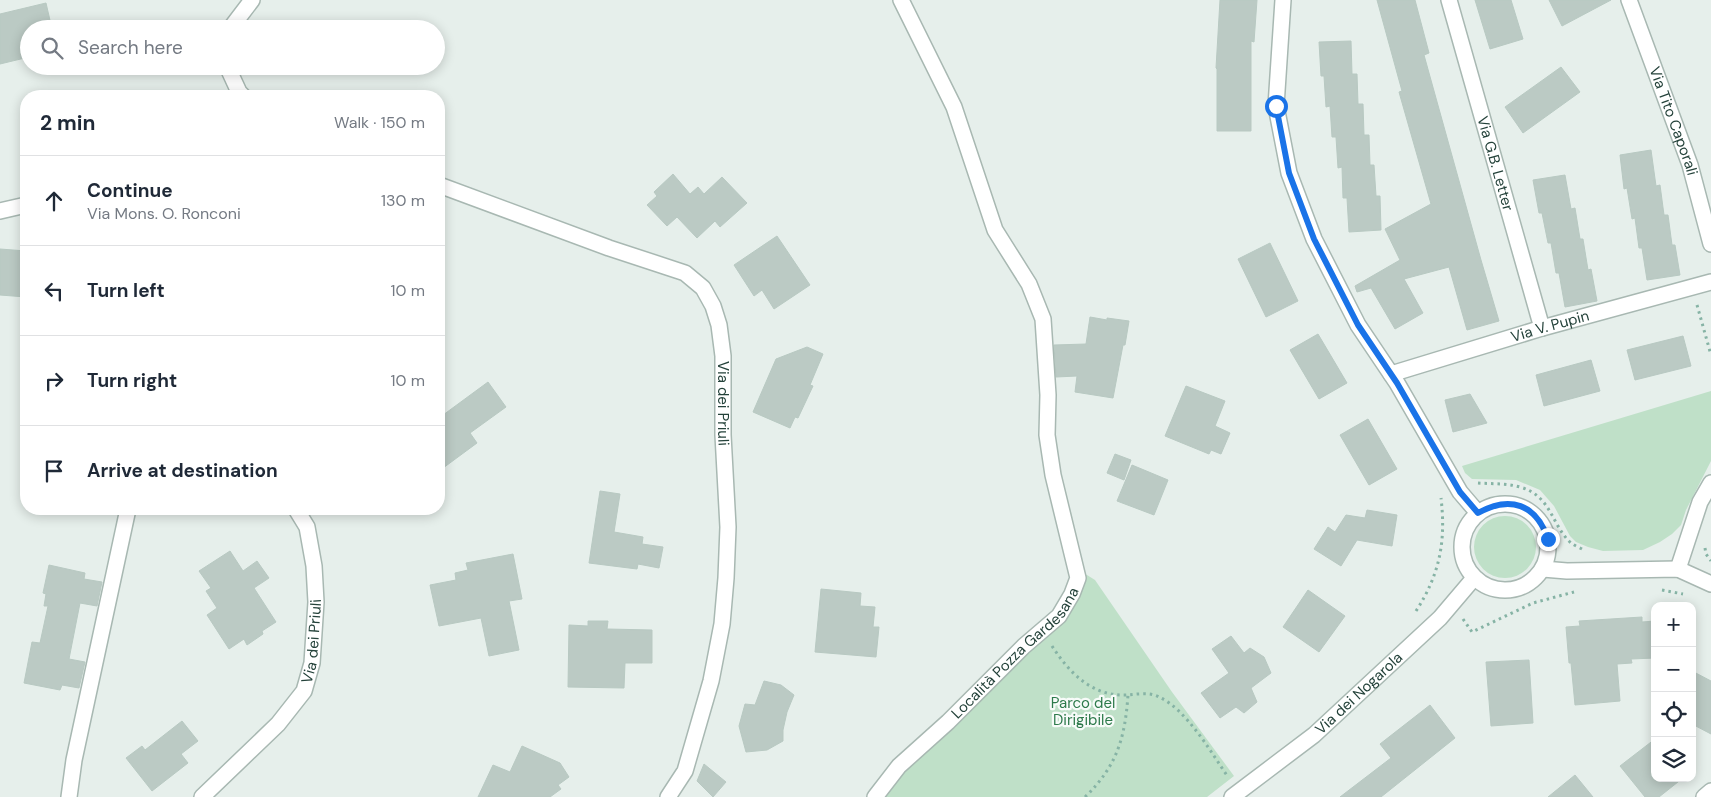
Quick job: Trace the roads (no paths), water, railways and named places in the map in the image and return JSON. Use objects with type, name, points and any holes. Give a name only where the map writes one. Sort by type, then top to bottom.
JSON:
[{"type":"street","points":[[237,20],[252,0]]},
{"type":"street","name":"Località Pozza Gardesana","points":[[874,797],[899,766],[948,722],[1024,646],[1059,616],[1072,594],[1078,578],[1053,475],[1047,435],[1048,395],[1042,319],[1029,284],[995,230],[954,107],[901,0]]},
{"type":"street","points":[[1284,0],[1276,106],[1289,173],[1314,239],[1358,325],[1391,374],[1460,492],[1478,513]]},
{"type":"street","name":"Via G.B. Letter","points":[[1449,0],[1542,328]]},
{"type":"street","name":"Via Tito Caporali","points":[[1629,0],[1690,165],[1711,244]]},
{"type":"street","points":[[231,75],[238,90]]},
{"type":"street","name":"Via dei Priuli","points":[[445,187],[609,248],[685,273],[703,288],[713,306],[719,325],[724,356],[723,435],[728,527],[722,624],[711,681],[685,771],[668,797]]},
{"type":"street","points":[[0,210],[20,206]]},
{"type":"street","name":"Via V. Pupin","points":[[1391,374],[1542,328],[1711,282]]},
{"type":"street","points":[[1678,569],[1700,502],[1711,483]]},
{"type":"street","points":[[1506,503],[1520,506],[1534,514],[1543,525],[1548,539],[1548,554],[1544,569],[1524,587],[1498,590],[1485,586],[1474,578],[1462,557],[1461,545],[1469,522],[1478,513],[1491,506],[1506,503]]},
{"type":"street","points":[[69,797],[74,760],[127,515]]},
{"type":"street","name":"Via dei Priuli","points":[[202,797],[278,724],[304,692],[312,663],[316,602],[314,566],[306,527],[299,515]]},
{"type":"street","points":[[1544,569],[1567,571],[1678,569],[1711,584]]},
{"type":"street","name":"Via dei Nogarola","points":[[1235,794],[1314,735],[1440,618],[1474,578]]},
{"type":"street","points":[[1704,797],[1711,791]]},
{"type":"park label","name":"Parco del Dirigibile","points":[[1083,712]]}]
